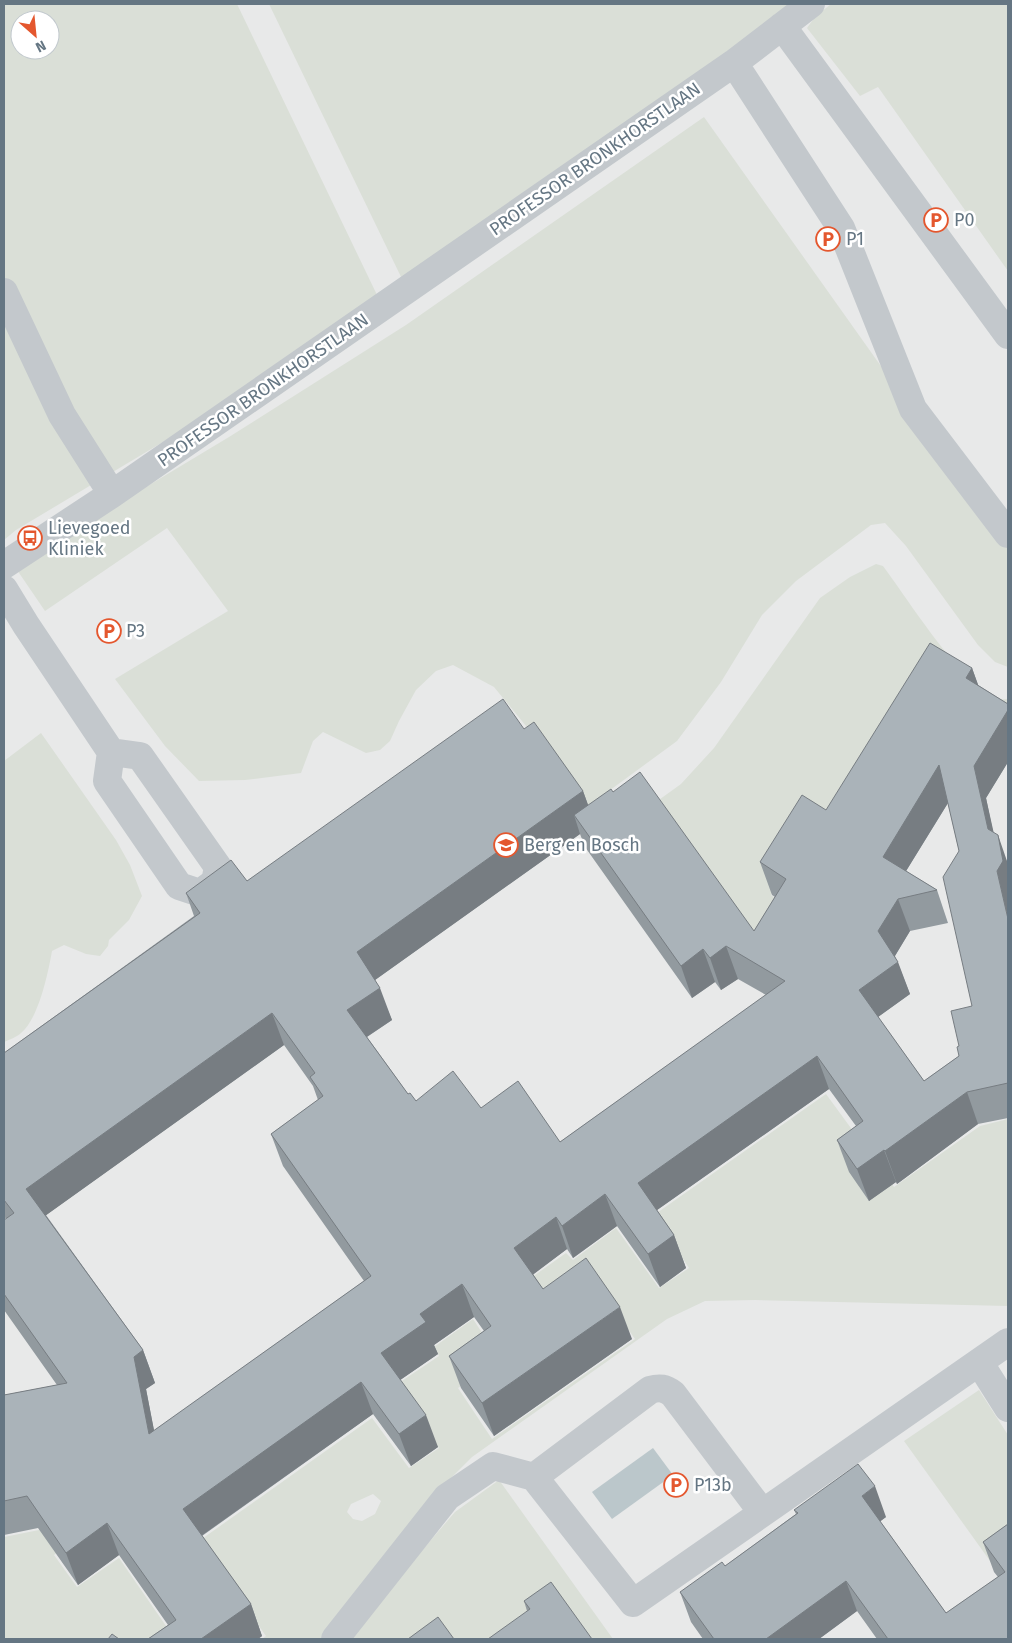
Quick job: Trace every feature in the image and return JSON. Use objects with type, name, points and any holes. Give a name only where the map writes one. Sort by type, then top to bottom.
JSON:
[{"type":"street","points":[[811,4],[782,26],[1008,335]]},
{"type":"street","name":"PROFESSOR BRONKHORSTLAAN","points":[[4,565],[112,494],[734,63],[782,26]]},
{"type":"street","points":[[734,63],[841,228],[913,409],[1008,534]]},
{"type":"street","points":[[4,292],[62,415],[112,494]]},
{"type":"street","points":[[4,589],[111,752],[108,781],[179,886],[200,893],[215,882],[218,867],[140,756],[111,752]]},
{"type":"street","points":[[335,1639],[448,1497],[493,1466],[534,1477],[633,1603],[1008,1342]]},
{"type":"street","points":[[979,1362],[1008,1408]]},
{"type":"street","points":[[534,1477],[650,1390],[658,1387],[665,1388],[673,1394],[762,1512]]},
{"type":"shaded area","name":"Berg en Bosch","points":[[4,4],[1008,4],[1008,1639],[4,1639]]},
{"type":"shaded area","points":[[4,4],[237,4],[378,297],[213,412],[16,530],[4,540]]},
{"type":"shaded area","points":[[269,4],[793,4],[714,64],[403,281]]},
{"type":"shaded area","points":[[831,4],[1008,4],[1008,271],[878,87],[860,96],[807,28],[815,17]]},
{"type":"shaded area","points":[[704,117],[1008,545],[1008,667],[995,662],[978,645],[906,546],[885,523],[871,525],[796,581],[762,615],[721,682],[677,741],[587,807],[545,749],[494,687],[453,665],[436,671],[416,690],[390,741],[380,750],[366,753],[323,732],[313,741],[301,773],[245,780],[199,781],[165,746],[115,679],[228,611],[167,528],[45,611],[15,567],[229,437],[406,325]]},
{"type":"shaded area","points":[[876,564],[883,566],[936,640],[969,678],[984,692],[997,699],[1008,699],[1008,726],[838,838],[813,825],[771,895],[793,912],[756,973],[656,802],[681,784],[714,748],[820,598],[850,577]]},
{"type":"shaded area","points":[[41,733],[116,840],[130,865],[142,896],[129,920],[109,940],[108,946],[100,956],[86,954],[64,945],[52,951],[42,995],[33,1017],[19,1034],[4,1042],[4,761]]},
{"type":"shaded area","points":[[826,1094],[894,1187],[980,1126],[1008,1119],[1008,1306],[755,1300],[705,1301],[667,1319],[472,1457],[426,1503],[321,1639],[262,1639],[266,1636],[199,1541],[372,1418],[409,1468],[439,1448],[396,1385],[439,1356],[434,1347],[473,1319],[498,1357],[458,1388],[492,1439],[635,1339],[599,1288],[554,1318],[528,1280],[566,1253],[573,1260],[616,1228],[659,1288],[689,1268],[654,1215]],"holes":[[[373,1494],[381,1501],[375,1514],[362,1521],[353,1519],[347,1512],[351,1504]]]},
{"type":"shaded area","points":[[979,1390],[1008,1435],[1008,1586],[904,1441]]},
{"type":"shaded area","points":[[653,1448],[673,1475],[612,1519],[592,1492]]},
{"type":"shaded area","points":[[499,1480],[613,1639],[346,1639],[455,1512]]},
{"type":"shaded area","points":[[94,1519],[98,1523],[54,1555],[77,1587],[119,1558],[175,1639],[4,1639],[4,1537]]},
{"type":"building","points":[[930,643],[972,668],[966,678],[1008,704],[1008,710],[974,766],[988,829],[998,835],[1003,861],[997,871],[1008,919],[1008,1083],[967,1092],[857,1169],[837,1140],[863,1121],[817,1056],[638,1183],[674,1235],[648,1254],[605,1194],[562,1226],[556,1217],[514,1248],[543,1289],[586,1258],[620,1307],[482,1403],[449,1356],[491,1326],[462,1284],[420,1314],[426,1322],[381,1353],[426,1415],[399,1434],[361,1382],[183,1509],[251,1604],[201,1639],[148,1639],[176,1620],[107,1523],[66,1553],[27,1496],[4,1501],[4,1395],[67,1383],[4,1294],[4,1220],[14,1213],[4,1200],[4,1053],[200,913],[186,893],[231,860],[247,881],[503,699],[524,729],[534,722],[583,791],[357,952],[380,988],[347,1010],[408,1094],[410,1093],[416,1101],[453,1071],[481,1108],[518,1081],[560,1142],[785,981],[726,946],[710,958],[703,949],[681,966],[574,815],[611,789],[613,792],[640,772],[754,931],[786,879],[760,862],[802,795],[826,810]],"holes":[[[939,765],[959,851],[943,877],[972,1006],[951,1011],[959,1046],[957,1047],[959,1056],[924,1081],[859,990],[898,962],[878,931],[898,899],[937,890],[883,857]],[[272,1013],[315,1073],[310,1077],[323,1096],[271,1134],[371,1276],[149,1434],[134,1357],[143,1350],[26,1189]]]},
{"type":"building","points":[[858,1464],[875,1486],[862,1496],[946,1613],[1005,1572],[983,1542],[1008,1524],[1008,1639],[888,1639],[846,1581],[766,1639],[714,1639],[680,1592],[722,1562],[725,1566],[798,1513],[794,1510]]},
{"type":"building","points":[[551,1582],[592,1639],[488,1639],[530,1609],[524,1601]]},
{"type":"building","points":[[438,1617],[454,1639],[408,1639]]},
{"type":"building","points":[[112,1634],[119,1639],[108,1639]]},
{"type":"place","name":"P0","points":[[936,220]]},
{"type":"place","name":"P1","points":[[828,239]]},
{"type":"place","name":"Lievegoed Kliniek","points":[[30,538]]},
{"type":"place","name":"P3","points":[[109,631]]},
{"type":"place","name":"Berg en Bosch","points":[[506,845]]},
{"type":"place","name":"P13b","points":[[676,1485]]}]
